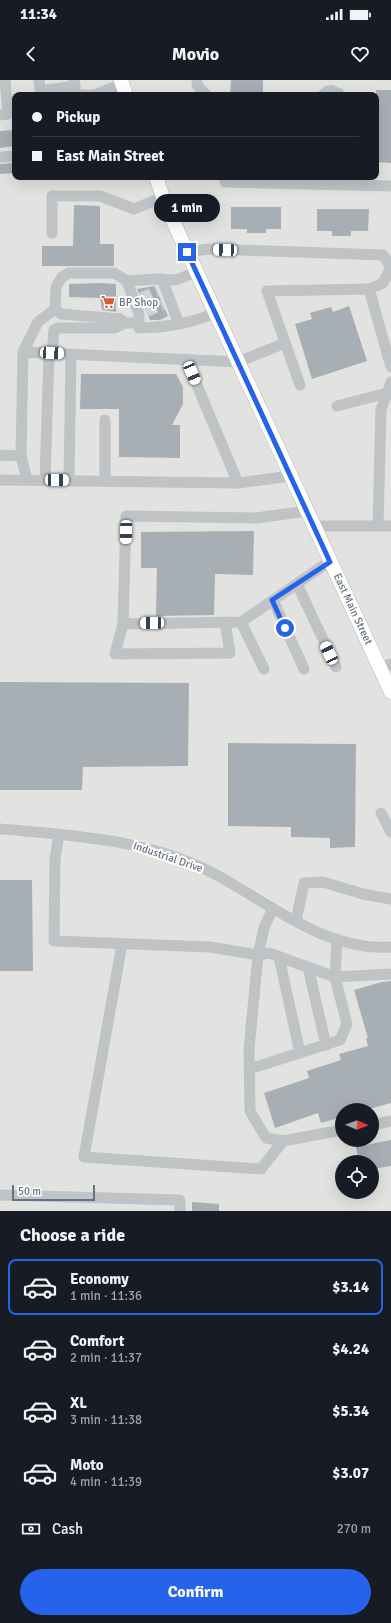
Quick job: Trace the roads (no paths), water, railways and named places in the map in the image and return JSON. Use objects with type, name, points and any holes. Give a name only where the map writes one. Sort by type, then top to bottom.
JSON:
[{"type":"main road","name":"East Main Street","points":[[157,180],[196,272],[330,562],[385,666],[391,692]]},
{"type":"street","points":[[5,80],[8,114]]},
{"type":"street","points":[[197,80],[197,85],[203,92]]},
{"type":"street","points":[[40,89],[74,83]]},
{"type":"street","points":[[101,92],[123,86]]},
{"type":"street","points":[[0,156],[12,156]]},
{"type":"street","points":[[225,180],[225,182],[391,186]]},
{"type":"street","points":[[52,233],[52,196],[100,196],[134,209],[163,197]]},
{"type":"street","points":[[187,252],[210,249],[383,255],[391,267],[383,283],[368,289],[266,291],[300,385]]},
{"type":"street","points":[[55,310],[56,287],[62,277],[69,273],[114,274],[127,281],[162,286],[196,272]]},
{"type":"street","points":[[127,281],[137,299],[141,316],[139,328],[193,322],[215,313]]},
{"type":"street","points":[[162,286],[167,303],[179,324]]},
{"type":"street","points":[[368,289],[391,367]]},
{"type":"street","points":[[55,310],[61,314],[120,319],[125,323]]},
{"type":"street","points":[[27,480],[21,456],[22,352],[38,322],[55,310]]},
{"type":"street","points":[[45,480],[52,333],[58,328],[114,328],[141,316]]},
{"type":"street","points":[[22,352],[238,362],[285,343]]},
{"type":"street","points":[[69,481],[71,354]]},
{"type":"street","points":[[186,359],[238,483]]},
{"type":"street","points":[[337,406],[389,388]]},
{"type":"street","points":[[378,526],[381,410],[389,388]]},
{"type":"street","points":[[105,420],[105,481]]},
{"type":"street","points":[[0,455],[21,456]]},
{"type":"street","points":[[0,480],[238,483],[291,476]]},
{"type":"street","points":[[225,622],[230,654],[115,654],[123,624],[126,516],[256,518],[307,511]]},
{"type":"street","points":[[314,526],[391,526]]},
{"type":"street","points":[[123,624],[241,622],[330,562]]},
{"type":"street","points":[[297,584],[336,667]]},
{"type":"street","points":[[272,600],[304,669]]},
{"type":"street","points":[[241,622],[264,670]]},
{"type":"street","points":[[381,813],[391,832]]},
{"type":"street","name":"Industrial Drive","points":[[0,829],[116,841],[144,847],[195,864],[236,884],[273,908],[315,931],[349,943],[391,947]]},
{"type":"street","points":[[59,834],[55,859],[54,941],[210,947],[258,955],[269,953],[335,976],[350,977],[391,974]]},
{"type":"street","points":[[296,921],[304,883],[323,882],[363,894],[391,899]]},
{"type":"street","points":[[273,908],[264,928],[258,955],[249,1049],[250,1111],[266,1138],[284,1141],[335,1131]]},
{"type":"street","points":[[249,1069],[340,1040],[347,1024],[335,976],[337,939]]},
{"type":"street","points":[[122,944],[84,1157],[261,1169],[284,1141]]},
{"type":"street","points":[[279,957],[300,1053]]},
{"type":"street","points":[[308,967],[326,1045]]},
{"type":"street","points":[[379,1124],[391,1121]]},
{"type":"street","points":[[0,1195],[180,1200],[180,1211]]},
{"type":"tunnel","points":[[141,298],[158,291]]},
{"type":"tunnel","points":[[146,311],[163,305]]},
{"type":"place","name":"BP Shop","points":[[108,302]]}]
